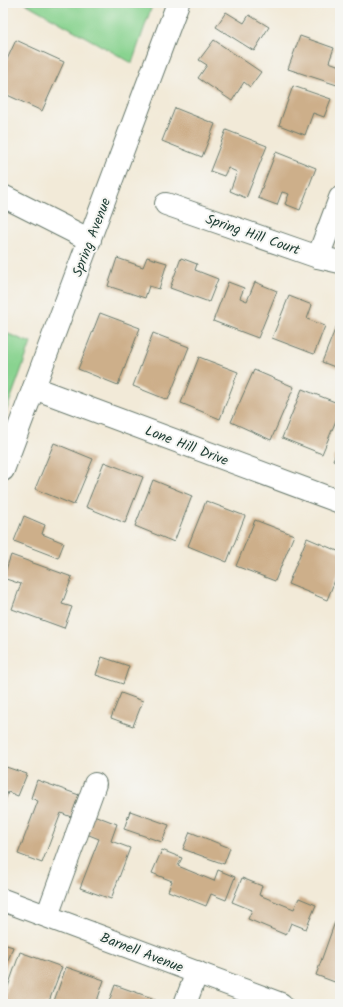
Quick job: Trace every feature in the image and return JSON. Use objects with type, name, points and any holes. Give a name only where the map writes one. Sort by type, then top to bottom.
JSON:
[{"type":"street","name":"Spring Avenue","points":[[3,470],[178,3]]},
{"type":"street","points":[[3,196],[90,240]]},
{"type":"street","points":[[318,257],[340,198]]},
{"type":"street","name":"Spring Hill Court","points":[[166,204],[318,257],[340,262]]},
{"type":"street","name":"Lone Hill Drive","points":[[34,388],[340,502]]},
{"type":"street","points":[[47,916],[95,784]]},
{"type":"street","name":"Barnell Avenue","points":[[3,900],[281,1004]]},
{"type":"street","points":[[185,1004],[197,972]]},
{"type":"green space","points":[[25,3],[153,3],[132,63]]},
{"type":"green space","points":[[3,332],[31,343],[3,420]]},
{"type":"building","points":[[226,12],[244,23],[249,15],[269,27],[254,51],[216,27]]},
{"type":"building","points":[[300,36],[334,48],[329,62],[340,66],[340,86],[288,69]]},
{"type":"building","points":[[16,40],[64,62],[42,111],[3,93],[3,68]]},
{"type":"building","points":[[214,40],[261,72],[250,87],[244,82],[232,101],[198,78],[207,65],[199,60]]},
{"type":"building","points":[[293,86],[331,99],[324,117],[313,113],[305,135],[279,125]]},
{"type":"building","points":[[175,108],[215,124],[202,157],[162,141]]},
{"type":"building","points":[[226,130],[267,146],[246,198],[230,191],[237,172],[228,168],[224,176],[210,171]]},
{"type":"building","points":[[276,152],[316,168],[300,210],[285,204],[289,194],[282,192],[277,205],[258,198]]},
{"type":"building","points":[[147,257],[167,263],[159,289],[149,286],[145,298],[108,286],[117,258],[143,267]]},
{"type":"building","points":[[181,258],[197,264],[195,270],[218,279],[209,302],[170,288]]},
{"type":"building","points":[[228,282],[244,288],[240,298],[247,301],[255,282],[277,291],[258,338],[213,321]]},
{"type":"building","points":[[289,296],[312,305],[307,319],[325,326],[314,354],[272,338]]},
{"type":"building","points":[[100,313],[140,328],[118,385],[78,369]]},
{"type":"building","points":[[336,327],[340,329],[340,369],[322,362]]},
{"type":"building","points":[[153,333],[189,347],[168,400],[133,386]]},
{"type":"building","points":[[199,357],[238,372],[220,419],[181,403]]},
{"type":"building","points":[[254,370],[294,387],[271,440],[231,422]]},
{"type":"building","points":[[302,389],[340,404],[340,411],[322,454],[282,438]]},
{"type":"building","points":[[54,443],[93,459],[74,505],[35,489]]},
{"type":"building","points":[[340,444],[340,463],[333,460]]},
{"type":"building","points":[[104,462],[143,477],[125,523],[86,507]]},
{"type":"building","points":[[153,480],[192,496],[174,542],[135,526]]},
{"type":"building","points":[[206,501],[245,516],[227,562],[188,546]]},
{"type":"building","points":[[24,516],[45,525],[42,534],[64,543],[58,558],[14,541]]},
{"type":"building","points":[[255,520],[294,535],[275,581],[236,566]]},
{"type":"building","points":[[307,538],[340,552],[340,568],[327,600],[288,584]]},
{"type":"building","points":[[11,555],[72,577],[62,604],[72,607],[64,628],[12,609],[21,584],[3,578]]},
{"type":"building","points":[[102,657],[129,666],[123,684],[96,675]]},
{"type":"building","points":[[121,693],[143,701],[133,726],[111,718]]},
{"type":"building","points":[[3,766],[27,774],[18,796],[8,792],[3,805]]},
{"type":"building","points":[[37,780],[79,795],[71,817],[61,813],[42,863],[18,854],[38,801],[31,798]]},
{"type":"building","points":[[130,811],[169,825],[162,842],[124,829]]},
{"type":"building","points":[[91,814],[117,824],[111,841],[130,848],[111,899],[80,888],[99,839],[84,833]]},
{"type":"building","points":[[190,832],[230,848],[224,864],[183,849]]},
{"type":"building","points":[[162,850],[182,858],[178,866],[214,881],[218,870],[235,877],[226,900],[211,894],[206,906],[168,891],[172,881],[152,873]]},
{"type":"building","points":[[242,878],[262,886],[259,895],[294,909],[299,898],[316,905],[306,929],[291,923],[286,935],[248,919],[252,910],[232,902]]},
{"type":"building","points":[[335,922],[340,924],[340,984],[316,975]]},
{"type":"building","points":[[3,944],[13,947],[3,974]]},
{"type":"building","points":[[20,952],[62,967],[48,1004],[11,1004],[3,1001]]},
{"type":"building","points":[[66,967],[104,980],[96,1004],[53,1004]]},
{"type":"building","points":[[115,985],[155,999],[153,1004],[108,1004]]}]
